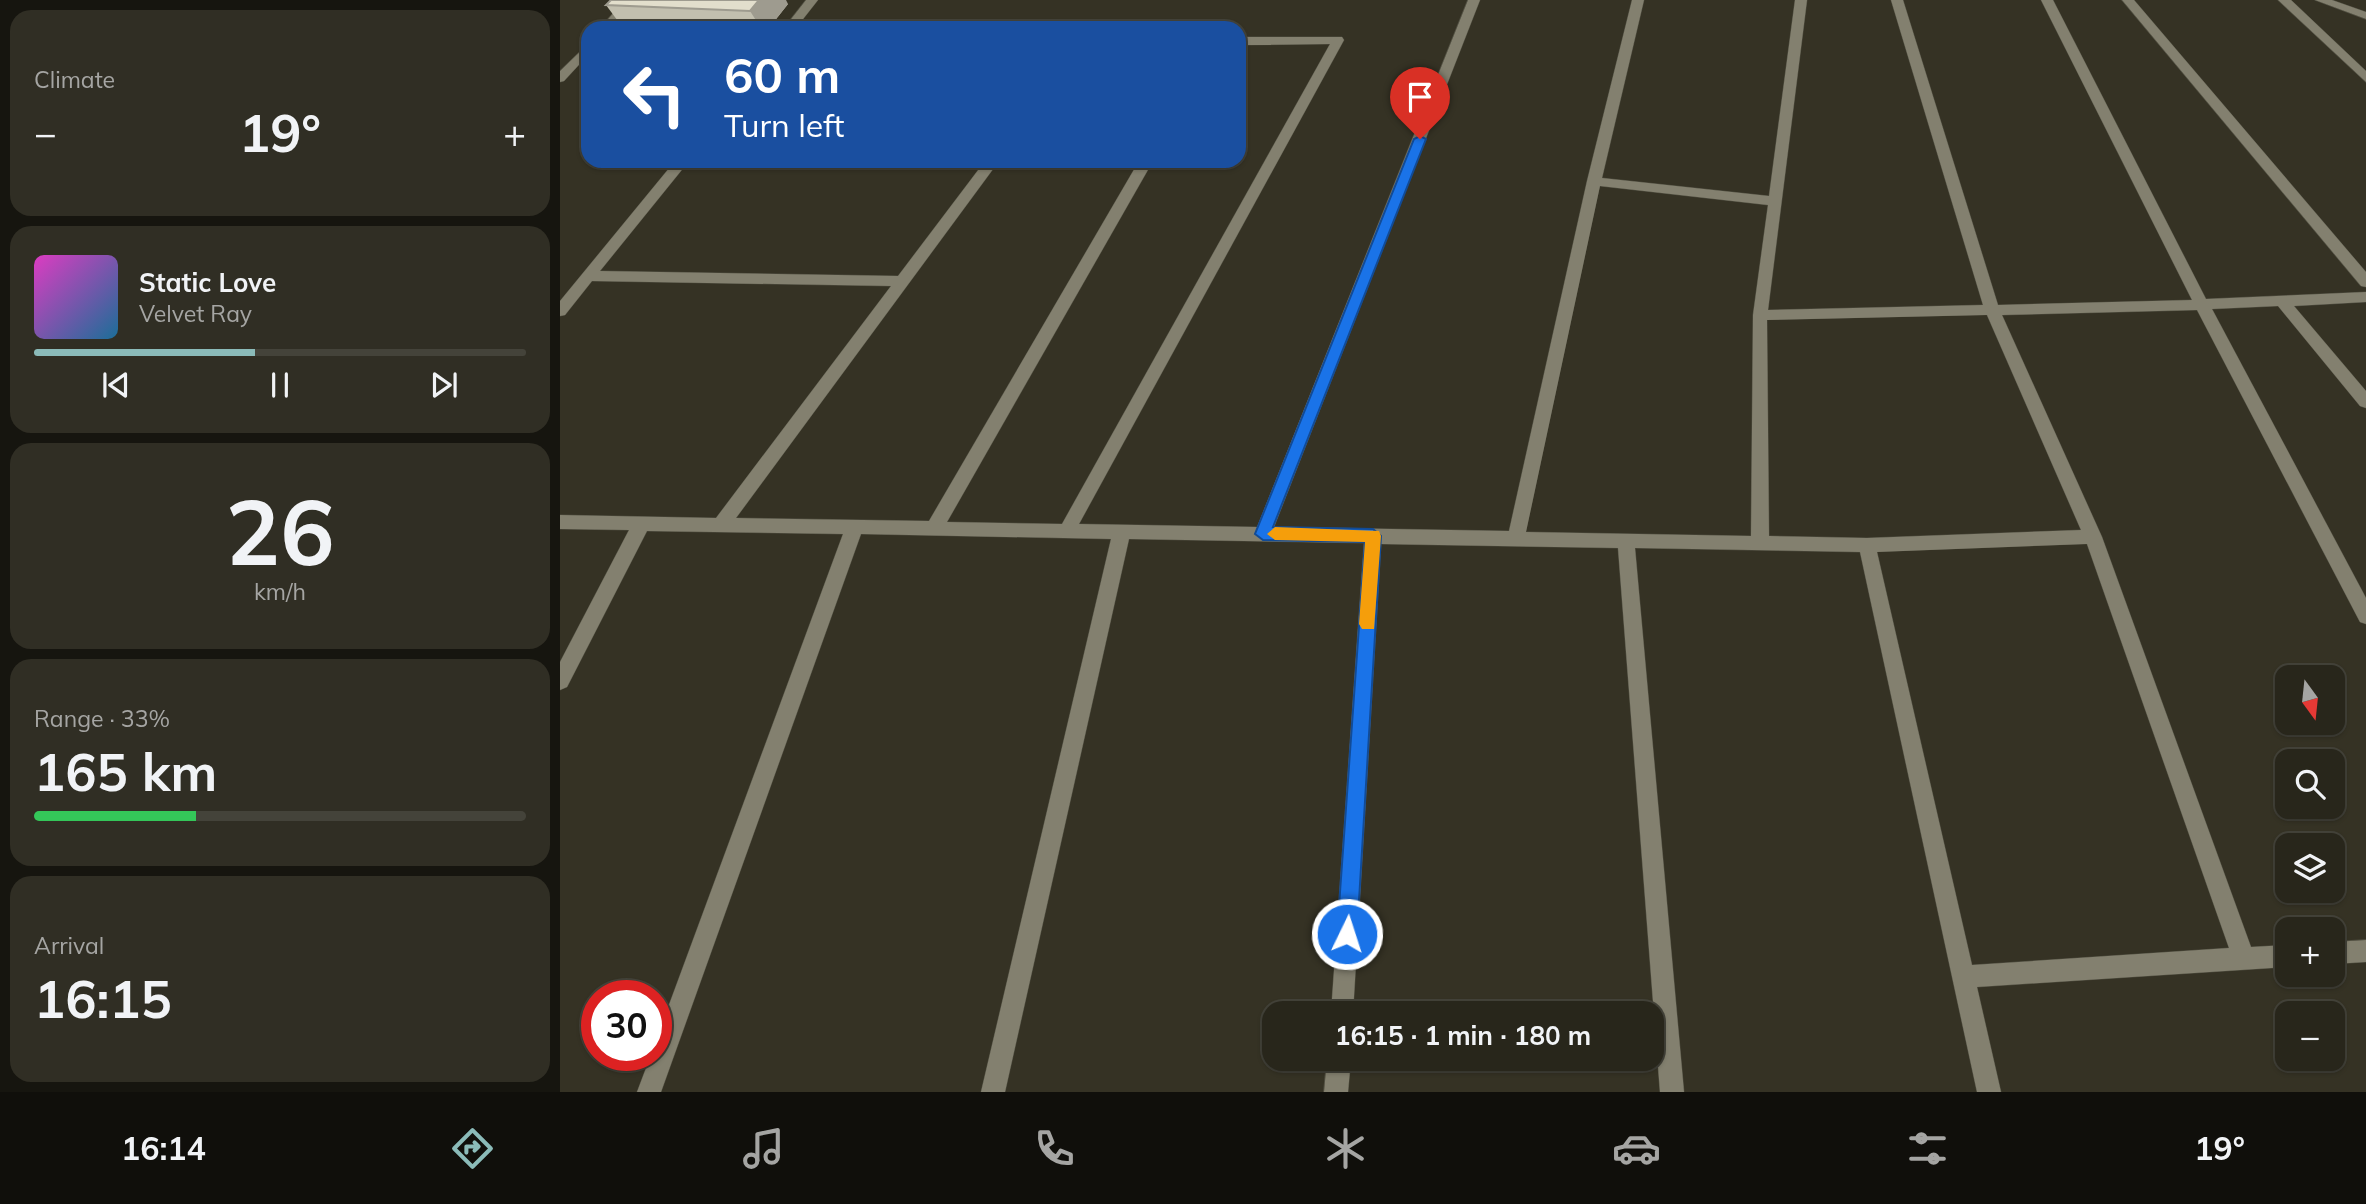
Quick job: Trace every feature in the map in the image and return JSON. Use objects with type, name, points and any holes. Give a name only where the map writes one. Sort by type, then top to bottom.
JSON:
[{"type":"street","points":[[612,21],[631,0]]},
{"type":"street","points":[[796,21],[812,0]]},
{"type":"street","points":[[1263,534],[1474,0]]},
{"type":"street","points":[[1516,538],[1594,181],[1638,0]]},
{"type":"street","points":[[1760,543],[1760,315],[1801,0]]},
{"type":"street","points":[[1897,0],[1992,310],[2093,537],[2244,958]]},
{"type":"street","points":[[2047,0],[2202,305],[2366,616]]},
{"type":"street","points":[[2128,0],[2366,282]]},
{"type":"street","points":[[2284,0],[2366,78]]},
{"type":"street","points":[[2321,0],[2366,16]]},
{"type":"street","points":[[1067,530],[1338,40],[1246,41]]},
{"type":"street","points":[[562,73],[581,55]]},
{"type":"street","points":[[562,73],[581,72]]},
{"type":"street","points":[[560,311],[676,168]]},
{"type":"street","points":[[722,523],[987,168]]},
{"type":"street","points":[[935,527],[1142,168]]},
{"type":"street","points":[[1594,181],[1775,201]]},
{"type":"street","points":[[589,275],[903,281]]},
{"type":"street","points":[[1760,315],[2202,305],[2366,297]]},
{"type":"street","points":[[2282,301],[2366,402]]},
{"type":"street","points":[[560,522],[1867,545],[2093,537]]},
{"type":"street","points":[[560,681],[641,525]]},
{"type":"street","points":[[649,1092],[855,526]]},
{"type":"street","points":[[993,1092],[1122,531]]},
{"type":"street","points":[[1343,1001],[1373,536]]},
{"type":"street","points":[[1626,541],[1672,1092]]},
{"type":"street","points":[[1867,545],[1989,1092]]},
{"type":"street","points":[[2345,952],[2366,951]]},
{"type":"street","points":[[1965,977],[2275,957]]},
{"type":"street","points":[[1336,1092],[1338,1071]]},
{"type":"building","points":[[611,0],[759,0],[750,11],[606,5]]},
{"type":"slow traffic","points":[[1275,534],[1373,536],[1368,624]]},
{"type":"route","points":[[1347,934],[1373,536],[1263,534],[1420,139]]}]
